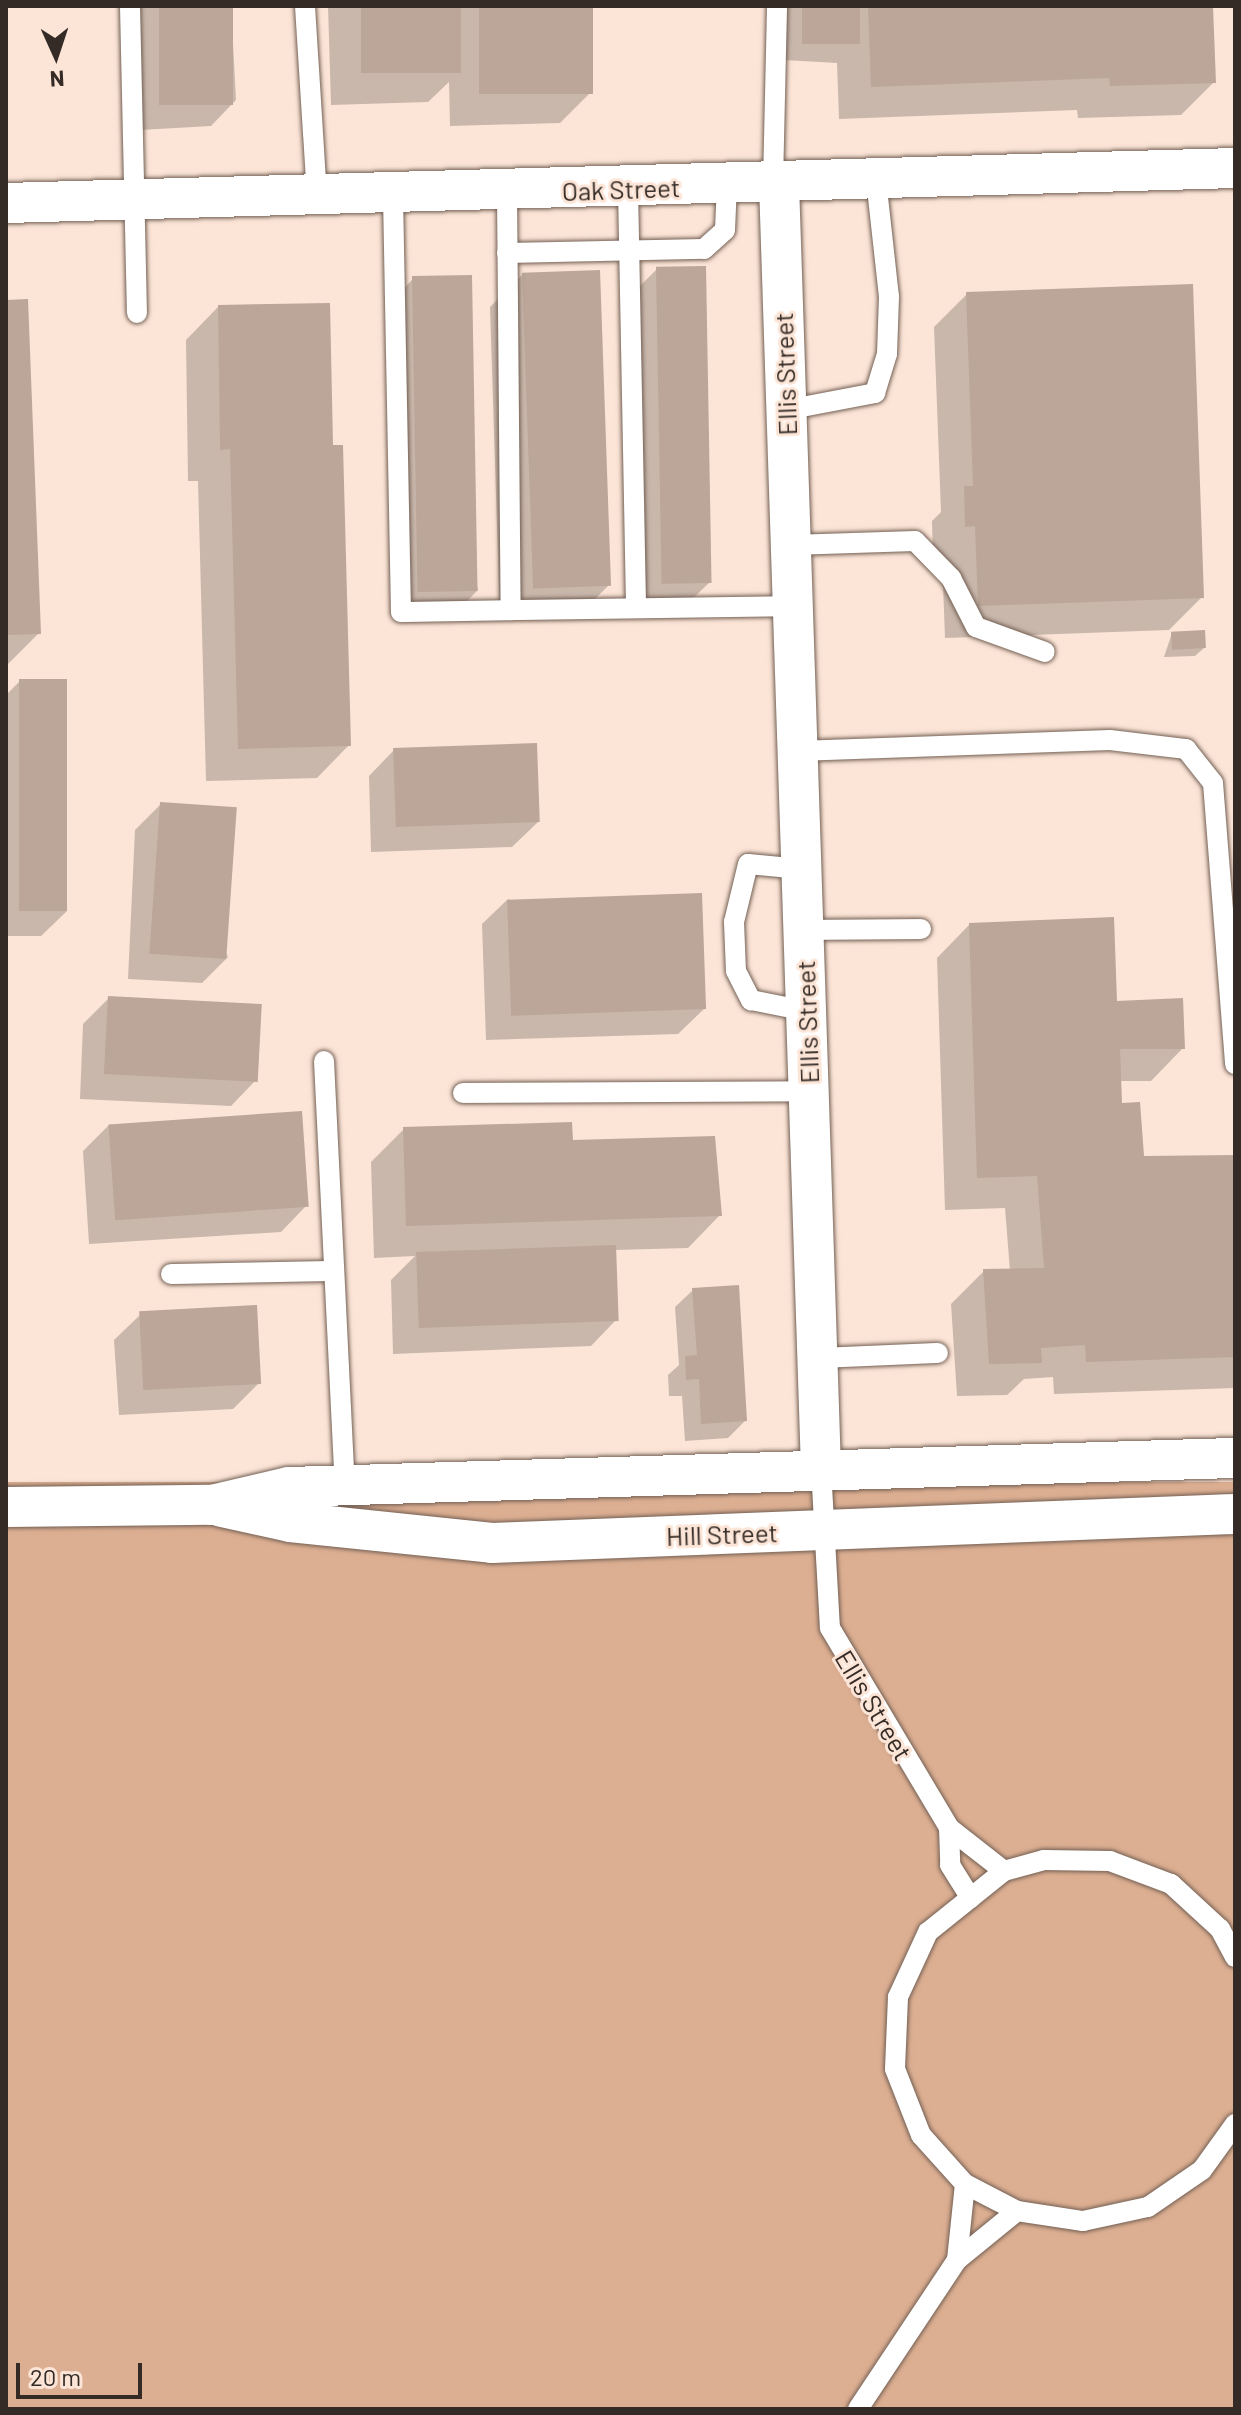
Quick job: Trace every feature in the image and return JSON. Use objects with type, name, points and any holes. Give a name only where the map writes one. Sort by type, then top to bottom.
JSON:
[{"type":"street","name":"Oak Street","points":[[6,203],[507,193],[1235,168]]},
{"type":"street","name":"Ellis Street","points":[[776,183],[821,1468]]},
{"type":"street","name":"Hill Street","points":[[6,1507],[212,1505],[289,1487],[821,1468],[1235,1458]]},
{"type":"street","name":"Hill Street","points":[[212,1505],[290,1522],[492,1543],[1235,1514]]},
{"type":"lane","points":[[130,6],[137,313]]},
{"type":"lane","points":[[305,6],[317,198]]},
{"type":"lane","points":[[776,183],[777,6]]},
{"type":"lane","points":[[786,410],[875,393],[887,354],[889,297],[876,180]]},
{"type":"lane","points":[[507,253],[715,245],[725,230],[727,185]]},
{"type":"lane","points":[[628,188],[636,608]]},
{"type":"lane","points":[[507,193],[511,610]]},
{"type":"lane","points":[[393,196],[401,612],[793,606]]},
{"type":"lane","points":[[791,545],[915,541],[951,578],[976,627],[1045,652]]},
{"type":"lane","points":[[798,751],[1110,740],[1186,749],[1213,783],[1235,1064]]},
{"type":"lane","points":[[801,869],[748,864],[734,922],[736,971],[751,1000],[806,1011]]},
{"type":"lane","points":[[804,930],[921,929]]},
{"type":"lane","points":[[324,1061],[345,1485]]},
{"type":"lane","points":[[463,1093],[809,1091]]},
{"type":"lane","points":[[171,1274],[333,1271]]},
{"type":"lane","points":[[818,1358],[938,1353]]},
{"type":"lane","name":"Ellis Street","points":[[821,1468],[830,1628],[949,1828],[1004,1871]]},
{"type":"lane","name":"Ellis Street","points":[[949,1828],[950,1865],[971,1898]]},
{"type":"lane","points":[[1235,1957],[1220,1929],[1171,1884],[1110,1861],[1044,1860],[1004,1871],[928,1932],[898,1997],[895,2069],[921,2135],[965,2184],[1017,2211],[1083,2221],[1148,2207],[1202,2170],[1235,2124]]},
{"type":"lane","points":[[957,2260],[965,2184]]},
{"type":"lane","points":[[858,2409],[957,2260],[1017,2211]]},
{"type":"shaded area","points":[[6,1482],[1235,1482],[1235,2409],[6,2409]]},
{"type":"building","points":[[159,6],[233,6],[233,105],[159,105]]},
{"type":"building","points":[[361,6],[461,6],[461,73],[361,73]]},
{"type":"building","points":[[479,6],[593,6],[593,94],[479,94]]},
{"type":"building","points":[[802,6],[860,6],[860,44],[802,44]]},
{"type":"building","points":[[868,6],[1213,6],[1216,83],[1110,86],[1109,78],[871,87]]},
{"type":"building","points":[[706,266],[712,583],[662,584],[656,267]]},
{"type":"building","points":[[600,270],[611,586],[533,589],[522,273]]},
{"type":"building","points":[[472,275],[478,591],[418,592],[412,276]]},
{"type":"building","points":[[1193,284],[1204,598],[978,606],[975,526],[965,527],[964,486],[973,486],[966,292]]},
{"type":"building","points":[[28,299],[41,634],[6,635],[6,300]]},
{"type":"building","points":[[330,303],[333,445],[343,445],[351,746],[238,749],[230,449],[220,450],[218,305]]},
{"type":"building","points":[[1205,630],[1206,648],[1172,650],[1171,632]]},
{"type":"building","points":[[19,679],[67,679],[67,911],[19,911]]},
{"type":"building","points":[[537,743],[540,822],[396,827],[393,748]]},
{"type":"building","points":[[160,802],[237,807],[226,959],[149,954]]},
{"type":"building","points":[[702,893],[706,1009],[511,1016],[507,900]]},
{"type":"building","points":[[1114,917],[1117,1001],[1183,998],[1185,1049],[1120,1049],[1122,1103],[1140,1102],[1144,1156],[1235,1155],[1235,1357],[1086,1362],[1085,1345],[1041,1348],[1042,1363],[989,1364],[983,1269],[1044,1268],[1037,1176],[977,1178],[969,923]]},
{"type":"building","points":[[108,996],[262,1004],[258,1082],[104,1074]]},
{"type":"building","points":[[302,1111],[309,1207],[115,1220],[108,1125]]},
{"type":"building","points":[[572,1122],[573,1140],[715,1136],[722,1216],[406,1226],[403,1127]]},
{"type":"building","points":[[616,1245],[619,1321],[419,1328],[416,1252]]},
{"type":"building","points":[[739,1285],[747,1421],[701,1424],[699,1379],[686,1380],[685,1356],[697,1355],[692,1288]]},
{"type":"building","points":[[257,1305],[261,1384],[143,1390],[139,1311]]}]
